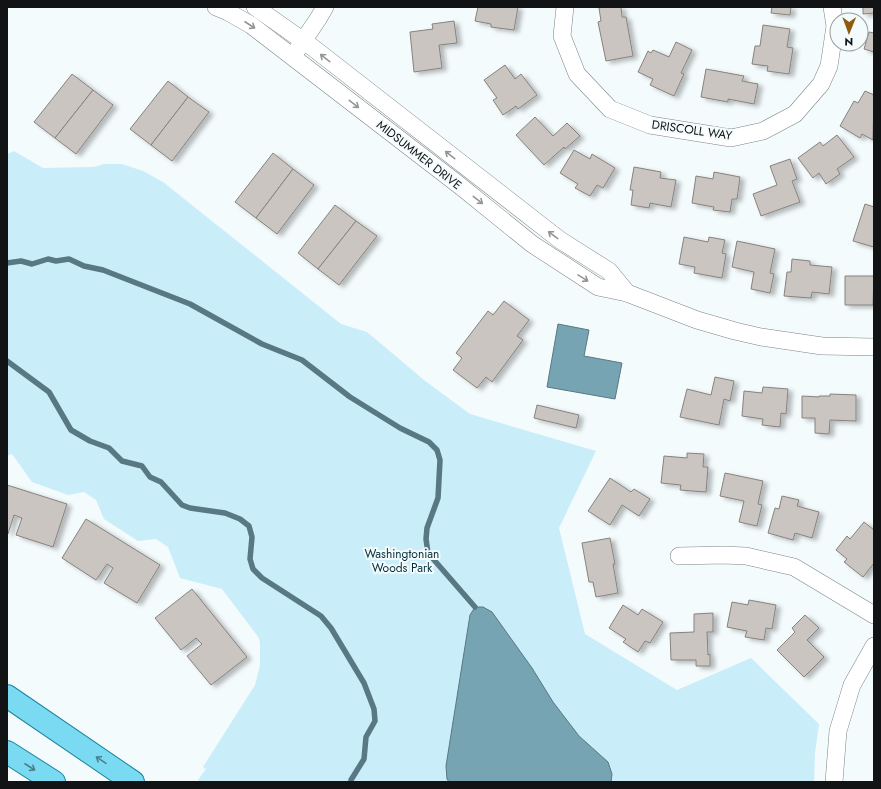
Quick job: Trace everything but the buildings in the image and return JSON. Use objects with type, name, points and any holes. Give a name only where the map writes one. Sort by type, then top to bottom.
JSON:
[{"type":"main road","points":[[7,696],[133,782]]},
{"type":"main road","points":[[7,752],[54,782]]},
{"type":"street","name":"MIDSUMMER DRIVE","points":[[216,7],[228,12],[251,26],[292,56],[459,185],[532,244],[598,287],[627,293],[697,320],[748,334],[822,346],[874,347]]},
{"type":"street","name":"MIDSUMMER DRIVE","points":[[255,7],[303,41],[560,240],[608,271],[627,293]]},
{"type":"street","points":[[292,56],[325,7]]},
{"type":"street","name":"DRISCOLL WAY","points":[[565,7],[562,36],[577,74],[610,109],[650,125],[731,138],[763,130],[795,114],[822,84],[829,66],[835,26],[832,7]]},
{"type":"street","points":[[679,556],[746,556],[794,567],[874,615]]},
{"type":"street","points":[[834,782],[838,731],[852,685],[874,646]]},
{"type":"green space","name":"Washingtonian Woods Park","points":[[14,151],[43,168],[94,167],[104,164],[122,164],[143,171],[163,182],[341,324],[367,332],[424,380],[470,414],[596,451],[559,528],[585,634],[677,690],[751,658],[819,724],[815,753],[814,782],[201,782],[198,780],[206,769],[203,767],[255,685],[260,665],[259,638],[222,589],[180,578],[168,547],[156,539],[138,541],[104,519],[96,500],[84,492],[68,495],[32,482],[12,454],[7,456],[7,154]]},
{"type":"shaded area","points":[[558,324],[589,330],[584,356],[622,363],[615,399],[547,387]]},
{"type":"shaded area","points":[[475,607],[483,607],[492,612],[532,668],[553,702],[579,736],[608,762],[612,774],[611,782],[449,782],[447,779],[446,766],[470,615]]},
{"type":"waterway","points":[[7,263],[21,261],[32,264],[48,259],[56,261],[69,259],[84,266],[103,270],[190,304],[262,344],[302,360],[350,397],[400,428],[429,442],[437,450],[440,460],[438,498],[427,528],[426,539],[428,553],[475,607]]},
{"type":"waterway","points":[[7,361],[49,392],[71,430],[90,441],[109,448],[122,461],[142,466],[150,477],[161,482],[182,505],[190,508],[225,513],[240,519],[249,526],[252,537],[250,559],[253,569],[262,578],[321,616],[331,628],[364,683],[374,709],[375,721],[366,737],[364,759],[351,782]]}]
